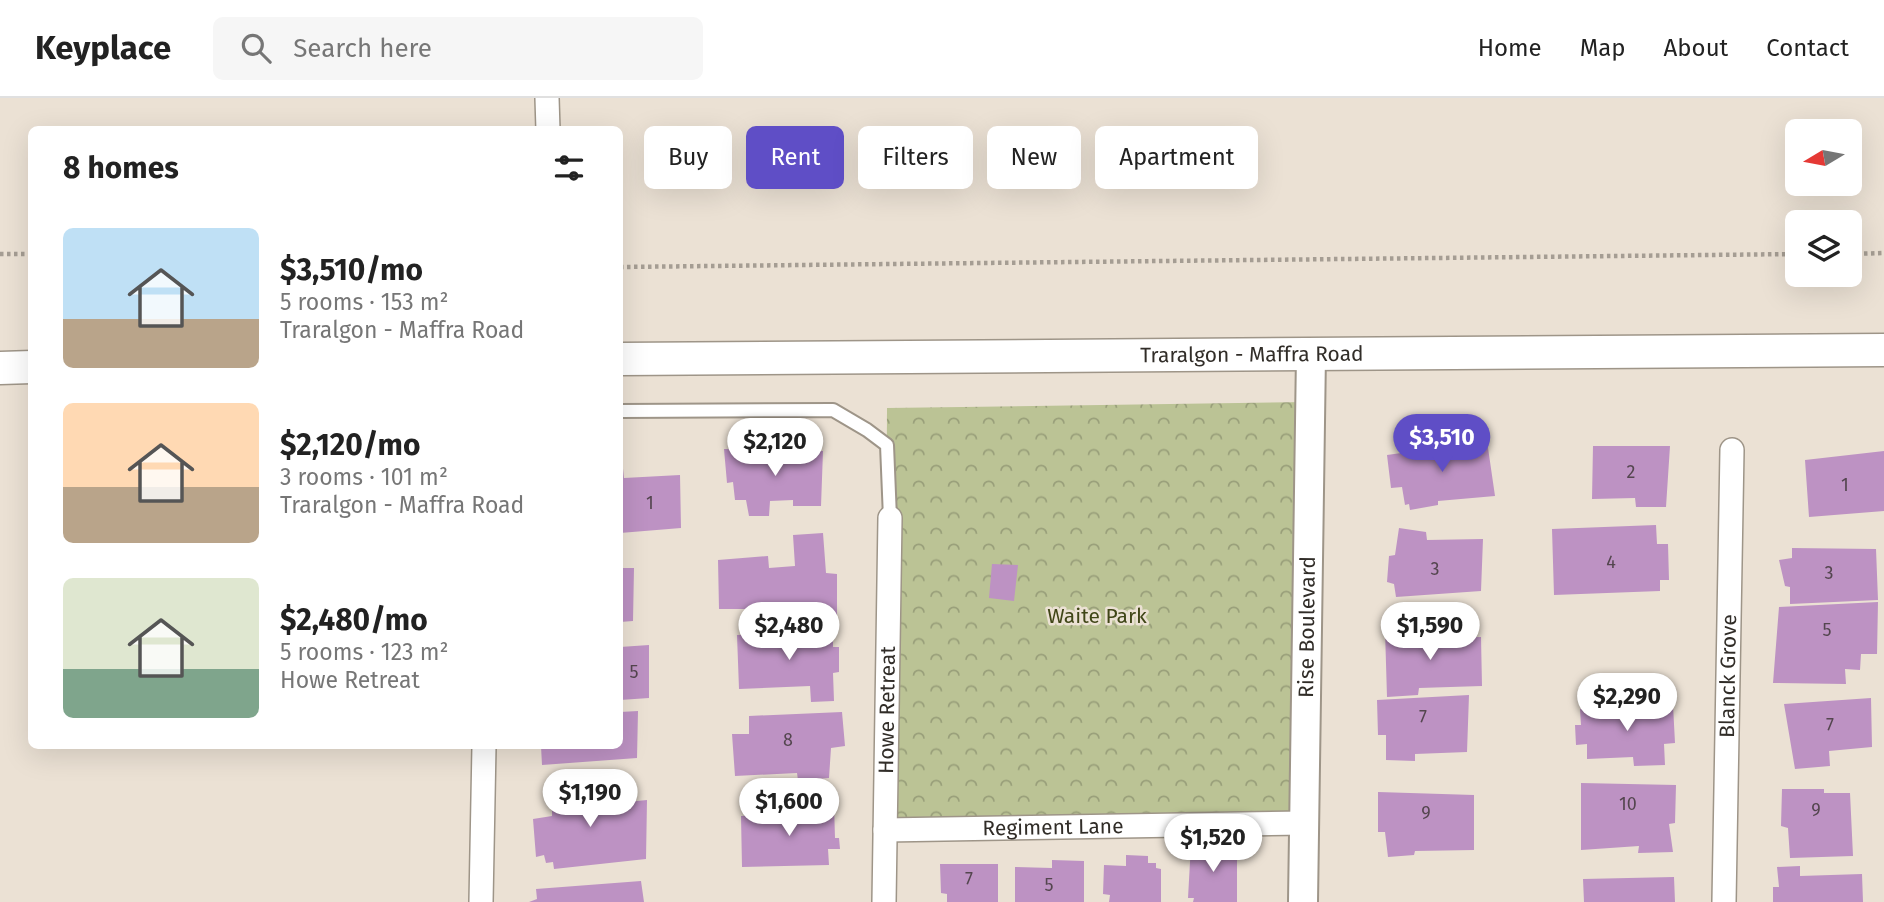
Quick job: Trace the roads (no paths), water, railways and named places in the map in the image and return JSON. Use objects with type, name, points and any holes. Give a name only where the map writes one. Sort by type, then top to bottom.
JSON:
[{"type":"main road","name":"Traralgon - Maffra Road","points":[[623,359],[1884,351]]},
{"type":"main road","points":[[0,368],[28,368]]},
{"type":"street","points":[[547,98],[548,126]]},
{"type":"street","name":"Rise Boulevard","points":[[1303,902],[1311,354]]},
{"type":"street","name":"Blanck Grove","points":[[1724,902],[1732,450]]},
{"type":"street","name":"Howe Retreat","points":[[884,902],[890,518]]},
{"type":"street","points":[[481,902],[484,749]]},
{"type":"street","name":"Regiment Lane","points":[[885,830],[1305,823]]},
{"type":"lane","points":[[623,411],[833,410],[867,429],[887,445],[890,518]]},
{"type":"park label","name":"Waite Park","points":[[1097,616]]}]
